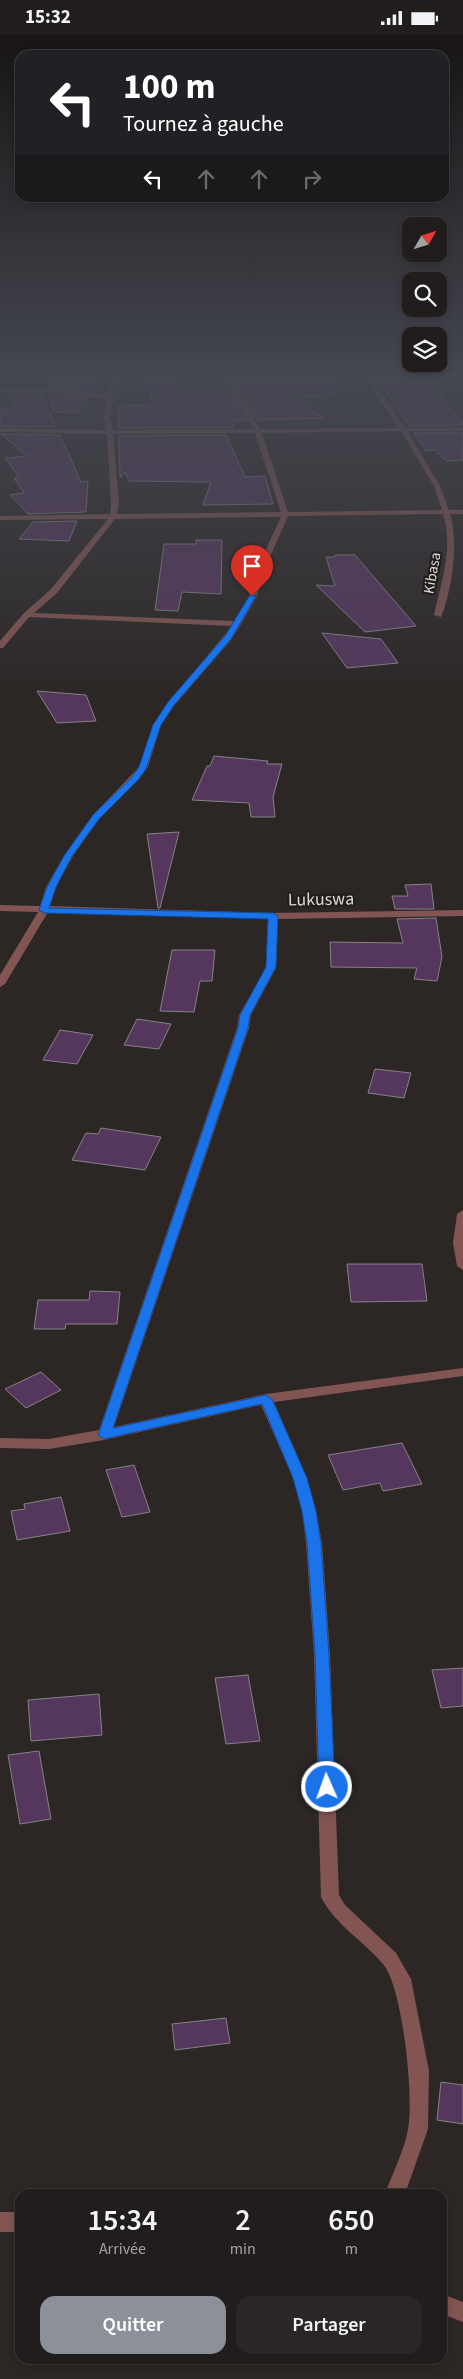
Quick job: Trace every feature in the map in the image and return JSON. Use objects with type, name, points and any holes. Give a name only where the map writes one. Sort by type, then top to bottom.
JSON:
[{"type":"street","points":[[0,646],[27,615],[54,591],[113,517],[115,505],[114,484]]},
{"type":"street","points":[[0,984],[44,910],[51,887],[68,856],[96,817],[140,773],[144,767],[157,725],[171,704],[237,624],[252,596],[262,566],[285,514],[275,484]]},
{"type":"street","name":"Kibasa","points":[[436,484],[450,524],[450,562],[438,615]]},
{"type":"street","points":[[0,518],[463,512]]},
{"type":"street","points":[[27,615],[237,624]]},
{"type":"street","name":"Lukuswa","points":[[0,908],[273,916],[463,913]]},
{"type":"street","points":[[104,1435],[243,1028],[245,1015],[271,967],[273,916]]},
{"type":"street","points":[[463,1214],[459,1243],[463,1266]]},
{"type":"street","points":[[0,1443],[49,1444],[104,1435],[266,1399],[463,1372]]},
{"type":"street","points":[[266,1399],[300,1478],[309,1511],[314,1543],[322,1654],[330,1897],[339,1910],[390,1959],[402,1979],[419,2071],[418,2129],[397,2189]]},
{"type":"street","points":[[0,2221],[15,2222]]},
{"type":"street","points":[[447,2306],[463,2312]]},
{"type":"building","points":[[18,484],[88,484],[86,512],[28,514],[10,495],[24,493]]},
{"type":"building","points":[[210,484],[267,484],[273,504],[203,505]]},
{"type":"building","points":[[77,521],[69,541],[19,539],[33,522]]},
{"type":"building","points":[[196,540],[222,540],[221,594],[182,592],[178,611],[155,610],[164,544],[196,544]]},
{"type":"building","points":[[335,555],[355,555],[416,626],[365,632],[316,585],[335,586],[326,557],[335,557]]},
{"type":"building","points":[[322,633],[381,639],[398,663],[347,668]]},
{"type":"building","points":[[37,691],[86,695],[96,721],[57,723]]},
{"type":"building","points":[[214,756],[268,761],[267,764],[282,764],[273,797],[275,817],[251,817],[249,803],[192,800],[207,766],[210,766]]},
{"type":"building","points":[[179,832],[160,908],[158,908],[147,834]]},
{"type":"building","points":[[431,884],[434,909],[395,909],[392,896],[408,896],[405,885]]},
{"type":"building","points":[[436,918],[442,957],[437,981],[414,979],[417,968],[331,967],[330,942],[403,943],[397,919]]},
{"type":"building","points":[[172,950],[215,950],[212,981],[200,981],[194,1012],[160,1011]]},
{"type":"building","points":[[137,1019],[171,1024],[159,1049],[124,1045]]},
{"type":"building","points":[[60,1030],[93,1035],[77,1064],[43,1060]]},
{"type":"building","points":[[375,1069],[411,1073],[404,1098],[368,1093]]},
{"type":"building","points":[[101,1128],[161,1137],[145,1170],[72,1160],[86,1133],[98,1134]]},
{"type":"building","points":[[347,1264],[422,1264],[427,1301],[351,1302]]},
{"type":"building","points":[[90,1291],[120,1292],[117,1324],[66,1324],[65,1329],[34,1329],[38,1300],[89,1300]]},
{"type":"building","points":[[41,1372],[61,1390],[26,1408],[5,1389]]},
{"type":"building","points":[[402,1443],[422,1484],[383,1491],[380,1483],[343,1490],[328,1455]]},
{"type":"building","points":[[134,1465],[150,1512],[122,1517],[106,1470]]},
{"type":"building","points":[[61,1497],[70,1531],[17,1540],[11,1511],[25,1509],[24,1504]]},
{"type":"building","points":[[463,1668],[463,1706],[441,1708],[432,1670]]},
{"type":"building","points":[[248,1675],[260,1741],[226,1744],[215,1678]]},
{"type":"building","points":[[99,1694],[102,1735],[31,1741],[28,1700]]},
{"type":"building","points":[[39,1751],[51,1819],[20,1824],[8,1755]]},
{"type":"building","points":[[226,2018],[230,2043],[175,2050],[172,2024]]},
{"type":"building","points":[[441,2082],[463,2085],[463,2124],[437,2120]]},
{"type":"route","points":[[252,596],[228,637],[171,704],[157,725],[144,767],[135,779],[96,817],[68,856],[51,887],[44,910],[273,916],[271,967],[245,1015],[243,1028],[104,1435],[266,1399],[300,1478],[309,1511],[314,1543],[322,1654],[327,1787]]}]
